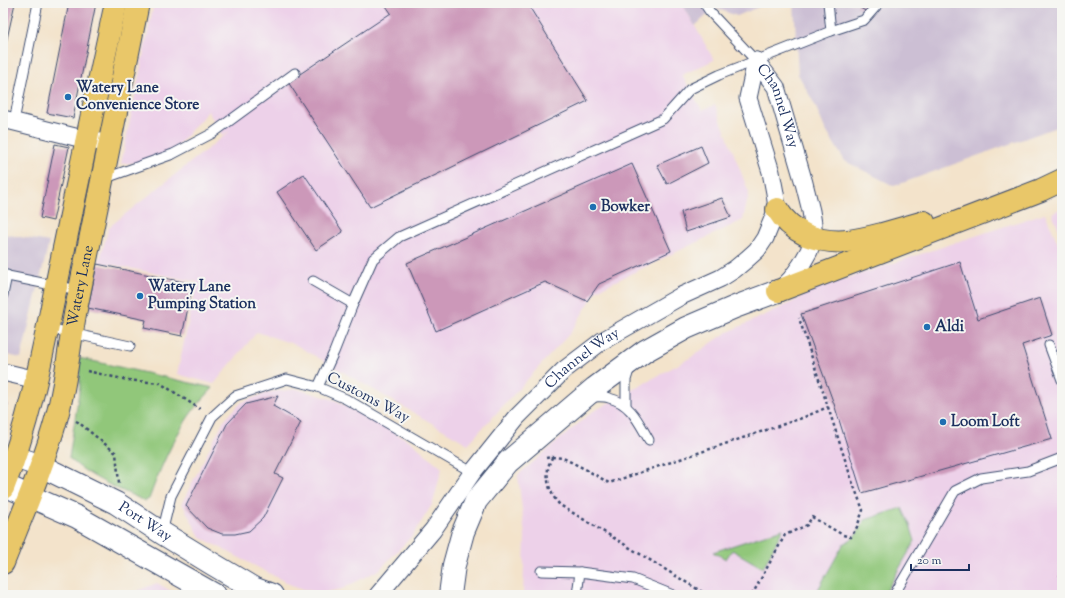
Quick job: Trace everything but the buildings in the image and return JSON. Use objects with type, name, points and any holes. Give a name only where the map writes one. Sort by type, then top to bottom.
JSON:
[{"type":"highway","name":"Watery Lane","points":[[4,487],[23,432],[37,380],[86,139],[116,3]]},
{"type":"highway","name":"Watery Lane","points":[[3,563],[9,531],[30,496],[57,416],[80,290],[138,3]]},
{"type":"highway","points":[[778,291],[1041,190],[1062,180]]},
{"type":"highway","points":[[777,209],[788,223],[800,232],[813,238],[830,242],[851,241],[1041,190]]},
{"type":"street","name":"Channel Way","points":[[378,595],[433,530],[472,473],[517,417],[564,370],[602,341],[681,296],[721,278],[748,259],[757,250],[765,238],[777,209],[772,172],[748,98],[756,61]]},
{"type":"street","name":"Channel Way","points":[[450,595],[454,565],[463,532],[476,501],[508,462],[595,388],[645,351],[686,328],[735,307],[778,291],[791,279],[801,265],[809,251],[813,238],[814,224],[812,211],[776,88],[756,61]]},
{"type":"street","points":[[9,120],[75,137],[110,144]]},
{"type":"street","points":[[3,372],[37,380]]},
{"type":"street","name":"Port Way","points":[[15,457],[41,466],[116,503],[162,533],[253,588],[272,595]]},
{"type":"street","name":"Port Way","points":[[4,487],[30,496],[77,517],[215,595]]},
{"type":"lane","points":[[9,120],[38,3]]},
{"type":"lane","points":[[704,3],[710,12],[756,61]]},
{"type":"lane","points":[[828,3],[831,31]]},
{"type":"lane","points":[[318,387],[373,259],[399,237],[663,119],[690,89],[719,75],[831,31],[864,20],[879,3]]},
{"type":"lane","points":[[102,180],[173,154],[213,133],[295,73]]},
{"type":"lane","points":[[3,295],[5,275],[80,290]]},
{"type":"lane","points":[[313,281],[353,304]]},
{"type":"lane","points":[[48,328],[130,346]]},
{"type":"lane","points":[[1049,344],[1062,380]]},
{"type":"lane","points":[[626,405],[626,380],[633,360]]},
{"type":"lane","name":"Customs Way","points":[[162,533],[171,496],[212,417],[235,396],[287,379],[318,387],[346,399],[472,473]]},
{"type":"lane","points":[[585,397],[609,397],[626,405],[649,440]]},
{"type":"lane","points":[[894,595],[955,491],[981,478],[1028,471],[1062,458]]},
{"type":"lane","points":[[541,571],[580,572],[633,579],[673,595]]},
{"type":"lane","points":[[577,595],[580,572]]},
{"type":"path","points":[[752,595],[785,535],[807,525],[812,517],[843,535],[851,537],[857,528],[863,510],[852,481],[799,318]]},
{"type":"path","points":[[67,364],[88,372],[127,380],[160,383],[212,417]]},
{"type":"path","points":[[540,459],[552,456],[562,458],[587,470],[608,483],[802,418],[828,407]]},
{"type":"path","points":[[74,420],[116,453],[120,480],[116,503]]},
{"type":"path","points":[[552,456],[548,468],[549,485],[554,499],[560,505],[707,595]]},
{"type":"shaded area","name":"Bowker","points":[[154,3],[682,3],[714,60],[682,75],[702,110],[715,105],[749,193],[743,220],[597,290],[571,332],[468,444],[296,345],[257,332],[214,384],[177,374],[197,282],[99,262],[109,227],[230,131],[222,135],[208,111],[165,160],[121,164]]},
{"type":"shaded area","points":[[682,3],[768,3],[737,16],[715,8],[695,26]]},
{"type":"shaded area","points":[[794,3],[1062,3],[1062,125],[894,186],[845,161],[825,129],[815,105],[798,74]]},
{"type":"shaded area","points":[[1062,208],[1062,237],[1052,213]]},
{"type":"shaded area","points":[[1045,213],[1062,253],[1062,595],[523,595],[525,536],[518,475],[592,412],[690,358],[726,333],[793,302],[815,289]]},
{"type":"shaded area","points":[[3,234],[49,242],[21,358],[3,354]]},
{"type":"shaded area","points":[[297,389],[335,400],[410,441],[442,468],[433,503],[413,535],[379,570],[342,589],[321,593],[297,588],[200,537],[182,503],[224,420],[242,402],[270,392]]},
{"type":"shaded area","points":[[157,583],[178,595],[127,595]]},
{"type":"green space","points":[[79,358],[213,388],[189,416],[166,456],[149,499],[145,501],[95,477],[69,458],[80,386]]},
{"type":"green space","points":[[902,508],[910,525],[915,541],[884,595],[815,595],[844,543],[854,537],[865,520]]},
{"type":"green space","points":[[783,529],[763,568],[732,550],[726,559],[713,552]]},
{"type":"place","name":"Watery Lane Convenience Store","points":[[68,97]]},
{"type":"place","name":"Bowker","points":[[593,207]]},
{"type":"place","name":"Watery Lane Pumping Station","points":[[140,296]]},
{"type":"place","name":"Aldi","points":[[927,327]]},
{"type":"place","name":"Loom Loft","points":[[943,422]]}]
